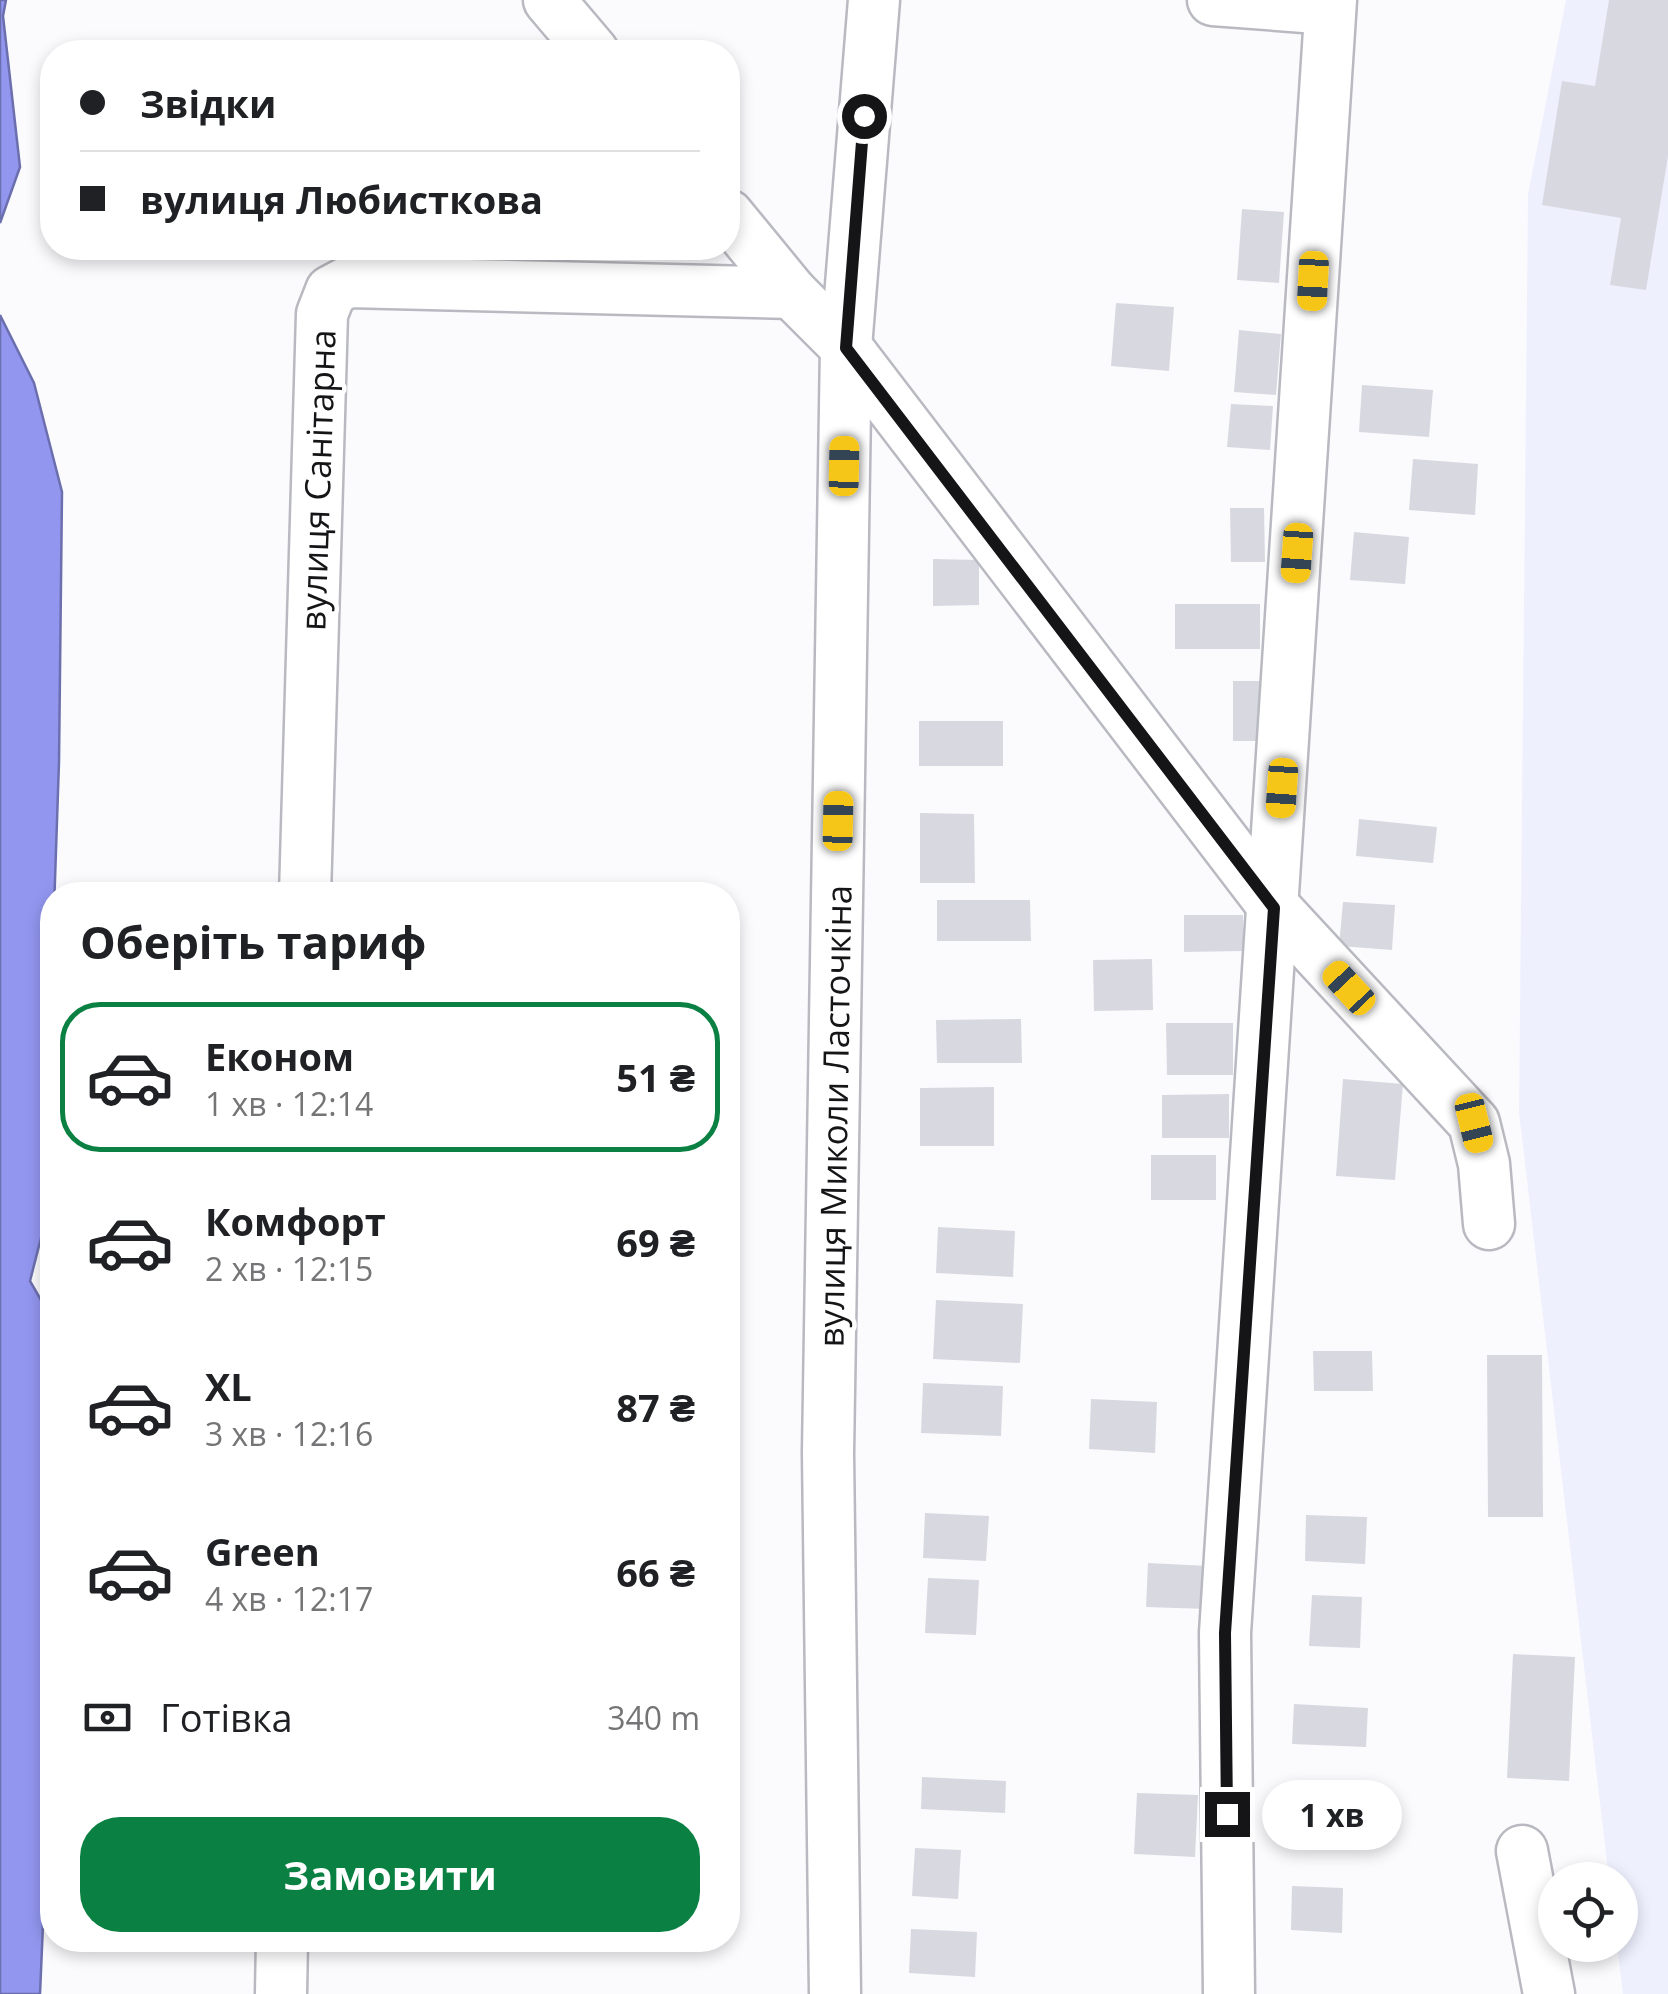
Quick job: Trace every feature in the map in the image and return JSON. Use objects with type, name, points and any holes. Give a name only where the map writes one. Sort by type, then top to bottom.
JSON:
[{"type":"street","points":[[549,0],[583,40]]},
{"type":"street","name":"вулиця Миколи Ласточкіна","points":[[835,1994],[828,1452],[846,348],[874,0]]},
{"type":"street","points":[[1212,0],[1331,5],[1225,1633],[1229,1994]]},
{"type":"street","points":[[740,230],[792,293],[846,348],[1274,908],[1474,1123],[1484,1164],[1489,1224]]},
{"type":"street","name":"вулиця Санітарна","points":[[304,882],[322,314],[331,291],[348,282],[792,293]]},
{"type":"street","points":[[1522,1851],[1550,1994]]},
{"type":"street","points":[[280,1994],[282,1952]]},
{"type":"shaded area","points":[[1566,0],[1668,0],[1668,1994],[1623,1994],[1619,1962],[1638,1962],[1638,1862],[1607,1862],[1519,1112],[1528,194]]},
{"type":"water","points":[[0,0],[6,0],[3,16],[20,167],[0,223]]},
{"type":"water","points":[[0,315],[34,383],[62,492],[55,882],[40,882],[40,1242],[30,1281],[40,1298],[42,1952],[40,1994],[0,1994]]},
{"type":"building","points":[[1609,0],[1668,0],[1668,156],[1646,290],[1610,285],[1621,218],[1542,205],[1562,81],[1595,86]]},
{"type":"building","points":[[1242,209],[1284,212],[1279,283],[1237,280]]},
{"type":"building","points":[[1116,303],[1174,307],[1169,371],[1111,366]]},
{"type":"building","points":[[1239,330],[1281,334],[1276,395],[1234,392]]},
{"type":"building","points":[[1362,385],[1433,390],[1429,437],[1359,432]]},
{"type":"building","points":[[1231,404],[1273,406],[1270,450],[1227,447]]},
{"type":"building","points":[[1413,459],[1478,464],[1475,515],[1409,510]]},
{"type":"building","points":[[1230,508],[1264,508],[1265,562],[1231,562]]},
{"type":"building","points":[[1354,532],[1409,537],[1405,584],[1350,580]]},
{"type":"building","points":[[933,559],[979,560],[979,605],[933,606]]},
{"type":"building","points":[[1175,604],[1260,604],[1260,649],[1175,649]]},
{"type":"building","points":[[1233,681],[1263,681],[1263,741],[1233,741]]},
{"type":"building","points":[[919,721],[1003,721],[1003,766],[919,766]]},
{"type":"building","points":[[920,813],[974,814],[975,883],[920,883]]},
{"type":"building","points":[[1359,819],[1437,827],[1433,863],[1356,856]]},
{"type":"building","points":[[937,900],[1030,900],[1031,941],[937,941]]},
{"type":"building","points":[[1343,902],[1395,905],[1392,950],[1339,946]]},
{"type":"building","points":[[1184,915],[1243,915],[1243,951],[1184,952]]},
{"type":"building","points":[[1152,959],[1153,1010],[1094,1011],[1093,960]]},
{"type":"building","points":[[1021,1019],[1022,1063],[937,1063],[936,1020]]},
{"type":"building","points":[[1166,1023],[1233,1023],[1233,1075],[1167,1075]]},
{"type":"building","points":[[1343,1079],[1403,1084],[1395,1180],[1336,1176]]},
{"type":"building","points":[[994,1087],[994,1146],[920,1146],[920,1088]]},
{"type":"building","points":[[1229,1094],[1229,1138],[1162,1138],[1162,1095]]},
{"type":"building","points":[[1151,1155],[1216,1155],[1216,1200],[1151,1200]]},
{"type":"building","points":[[938,1227],[1015,1231],[1013,1277],[936,1273]]},
{"type":"building","points":[[936,1300],[1023,1304],[1020,1363],[933,1359]]},
{"type":"building","points":[[1313,1351],[1372,1351],[1373,1391],[1314,1391]]},
{"type":"building","points":[[1487,1355],[1542,1355],[1543,1517],[1488,1517]]},
{"type":"building","points":[[923,1383],[1003,1386],[1001,1436],[921,1433]]},
{"type":"building","points":[[1091,1399],[1157,1402],[1155,1453],[1089,1449]]},
{"type":"building","points":[[925,1513],[989,1516],[986,1561],[923,1558]]},
{"type":"building","points":[[1306,1515],[1367,1517],[1365,1564],[1305,1561]]},
{"type":"building","points":[[1148,1563],[1208,1566],[1207,1609],[1146,1607]]},
{"type":"building","points":[[928,1578],[979,1580],[976,1635],[925,1633]]},
{"type":"building","points":[[1312,1595],[1362,1597],[1360,1648],[1309,1646]]},
{"type":"building","points":[[1513,1654],[1575,1657],[1569,1781],[1507,1778]]},
{"type":"building","points":[[1294,1704],[1368,1708],[1366,1747],[1292,1744]]},
{"type":"building","points":[[922,1777],[1006,1781],[1005,1813],[921,1809]]},
{"type":"building","points":[[1137,1793],[1198,1795],[1195,1857],[1134,1854]]},
{"type":"building","points":[[1296,1798],[1374,1802],[1372,1845],[1294,1841]]},
{"type":"building","points":[[915,1848],[961,1850],[958,1899],[912,1896]]},
{"type":"building","points":[[1292,1886],[1343,1888],[1342,1933],[1291,1930]]},
{"type":"building","points":[[911,1929],[977,1932],[975,1977],[909,1973]]},
{"type":"route","points":[[864,116],[846,348],[1274,908],[1225,1633],[1227,1814]]}]
